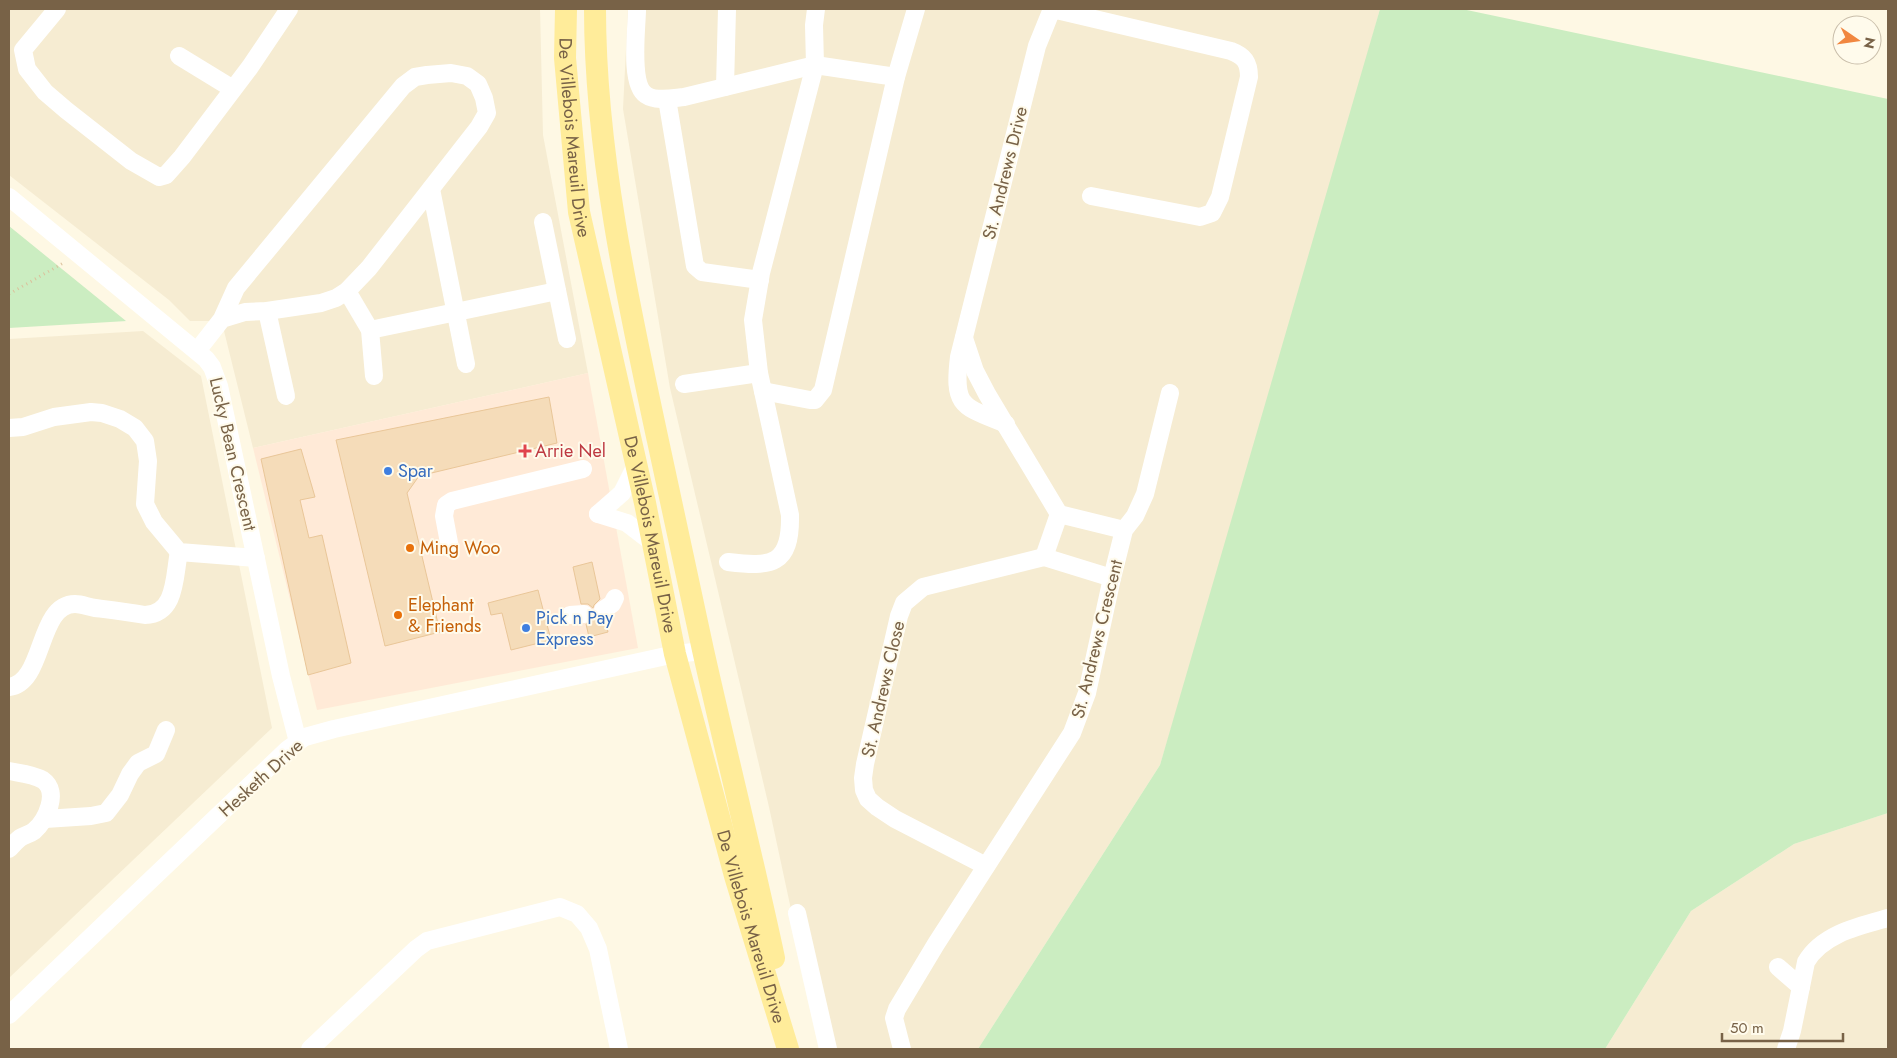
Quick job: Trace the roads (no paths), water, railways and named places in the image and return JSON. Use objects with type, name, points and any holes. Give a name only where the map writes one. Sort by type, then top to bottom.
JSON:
[{"type":"main road","name":"De Villebois Mareuil Drive","points":[[566,9],[565,58],[579,212],[653,543],[675,654],[735,876],[788,1049]]},
{"type":"main road","name":"De Villebois Mareuil Drive","points":[[595,9],[600,116],[618,244],[643,374],[703,651],[796,1049]]},
{"type":"street","points":[[57,9],[16,49],[26,69],[45,92],[66,110],[131,161],[158,178],[166,175],[182,157],[289,9]]},
{"type":"street","points":[[637,9],[635,72],[638,83],[646,95],[667,99],[815,65],[896,77]]},
{"type":"street","points":[[725,87],[727,9]]},
{"type":"street","points":[[728,562],[752,565],[768,564],[781,556],[789,534],[790,515],[759,373],[753,328],[760,280],[815,65],[814,25],[816,9]]},
{"type":"street","points":[[763,390],[815,400],[823,390],[828,376],[896,77],[916,9]]},
{"type":"street","points":[[1052,9],[1231,51],[1242,55],[1249,65],[1249,77],[1220,197],[1212,213],[1200,217],[1091,196]]},
{"type":"street","name":"St. Andrews Drive","points":[[1006,424],[963,404],[958,394],[959,357],[1037,46],[1052,9]]},
{"type":"street","points":[[179,56],[233,89]]},
{"type":"street","points":[[197,351],[222,319],[236,288],[402,86],[415,77],[451,73],[467,76],[478,84],[484,98],[487,113],[480,128],[369,268],[347,291],[336,298],[321,303],[267,311],[245,312],[222,319]]},
{"type":"street","points":[[667,99],[695,266],[702,272],[760,280]]},
{"type":"street","points":[[431,189],[466,364]]},
{"type":"street","name":"Lucky Bean Crescent","points":[[9,197],[209,362],[219,386],[283,684],[298,742]]},
{"type":"street","points":[[543,222],[567,339]]},
{"type":"street","points":[[347,291],[370,330],[374,376]]},
{"type":"street","points":[[370,330],[557,291]]},
{"type":"street","points":[[267,311],[286,396]]},
{"type":"street","points":[[964,338],[975,371],[1059,514],[1124,530]]},
{"type":"street","points":[[684,384],[759,373]]},
{"type":"street","name":"St. Andrews Crescent","points":[[902,1049],[894,1018],[897,1008],[1072,733],[1078,719],[1087,693],[1124,530],[1135,516],[1145,494],[1170,393]]},
{"type":"street","points":[[9,428],[23,427],[54,417],[92,412],[120,419],[135,428],[145,441],[148,461],[145,504],[154,522],[179,552],[256,558]]},
{"type":"street","points":[[636,465],[622,493],[598,514],[627,523],[653,543]]},
{"type":"street","points":[[450,548],[444,516],[446,504],[583,469]]},
{"type":"street","points":[[1059,514],[1044,557],[1112,578]]},
{"type":"street","points":[[9,687],[19,684],[30,670],[52,621],[61,608],[75,604],[145,615],[156,614],[172,595],[179,552]]},
{"type":"street","name":"St. Andrews Close","points":[[986,866],[895,818],[868,799],[864,790],[865,764],[899,616],[904,603],[923,587],[1044,557]]},
{"type":"street","name":"Hesketh Drive","points":[[10,1013],[288,749],[313,734],[675,654],[703,651]]},
{"type":"street","points":[[45,819],[91,816],[106,813],[120,796],[130,774],[138,763],[156,754],[166,730]]},
{"type":"street","points":[[9,771],[44,780],[49,789],[50,797],[50,805],[45,819],[33,832],[21,838],[9,849]]},
{"type":"street","points":[[310,1049],[426,941],[560,907],[577,914],[589,928],[598,949],[619,1049]]},
{"type":"street","points":[[796,912],[828,1049]]},
{"type":"street","points":[[1786,1049],[1792,1031],[1806,962],[1811,954],[1829,938],[1888,918]]},
{"type":"street","points":[[1778,967],[1800,987]]},
{"type":"place","name":"Arrie Nel","points":[[525,451]]},
{"type":"place","name":"Spar","points":[[388,471]]},
{"type":"place","name":"Ming Woo","points":[[410,548]]},
{"type":"place","name":"Elephant & Friends","points":[[398,615]]},
{"type":"place","name":"Pick n Pay Express","points":[[526,628]]}]
